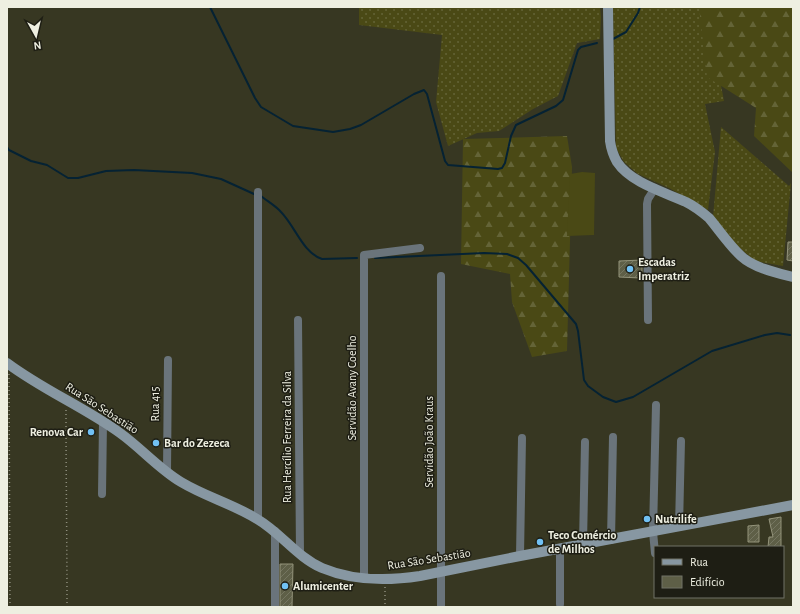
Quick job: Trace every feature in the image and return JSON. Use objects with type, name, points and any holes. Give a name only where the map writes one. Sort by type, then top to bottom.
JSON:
[{"type":"main road","points":[[608,7],[610,141],[614,158],[623,170],[635,179],[692,206],[704,214],[745,259],[770,270],[793,276]]},
{"type":"main road","name":"Rua São Sebastião","points":[[9,365],[120,433],[180,482],[258,519],[275,531],[313,563],[334,572],[364,578],[406,578],[793,506]]},
{"type":"street","points":[[648,320],[647,204],[648,199],[655,188]]},
{"type":"street","points":[[258,192],[258,519]]},
{"type":"street","name":"Servidão Avany Coelho","points":[[364,578],[364,255],[420,248]]},
{"type":"street","name":"Servidão João Kraus","points":[[441,276],[441,607]]},
{"type":"street","name":"Rua Hercílio Ferreira da Silva","points":[[298,320],[300,553]]},
{"type":"street","name":"Rua 415","points":[[167,472],[168,360]]},
{"type":"street","points":[[654,546],[653,532],[656,405]]},
{"type":"street","points":[[102,494],[103,422]]},
{"type":"street","points":[[610,540],[613,437]]},
{"type":"street","points":[[520,556],[522,438]]},
{"type":"street","points":[[679,527],[681,441]]},
{"type":"street","points":[[583,544],[585,442]]},
{"type":"street","points":[[275,531],[275,607]]},
{"type":"street","points":[[560,549],[560,604]]},
{"type":"path","points":[[9,365],[10,607]]},
{"type":"path","points":[[66,400],[67,606]]},
{"type":"path","points":[[385,579],[385,607]]},
{"type":"green space","points":[[359,7],[600,7],[600,39],[577,43],[558,96],[533,109],[499,131],[477,133],[448,146],[436,102],[442,35],[359,25]]},
{"type":"green space","points":[[613,7],[706,7],[724,101],[705,104],[715,152],[708,210],[669,188],[638,174],[624,162],[616,148]]},
{"type":"green space","points":[[699,7],[793,7],[793,173],[754,136],[756,108],[707,77]]},
{"type":"green space","points":[[721,127],[789,186],[791,183],[783,266],[755,261],[733,242],[713,217]]},
{"type":"green space","points":[[567,136],[572,167],[567,351],[532,357],[512,302],[510,274],[461,264],[463,139]]},
{"type":"green space","points":[[582,172],[595,173],[594,235],[567,236],[570,174]]},
{"type":"building","points":[[788,242],[793,242],[793,261],[787,260]]},
{"type":"building","points":[[642,260],[642,271],[640,278],[619,277],[619,261]]},
{"type":"building","points":[[781,517],[781,546],[768,546],[769,537],[773,537],[769,519]]},
{"type":"building","points":[[759,525],[759,542],[748,542],[748,526]]},
{"type":"building","name":"Alumicenter","points":[[280,564],[293,564],[292,607],[280,607]]},
{"type":"waterway","points":[[210,7],[255,98],[261,107],[293,126],[333,132],[350,129],[361,125],[414,94],[424,90],[427,94],[445,161],[448,165],[498,169],[502,168],[505,163],[511,136],[516,125],[556,106],[563,100],[578,50],[581,47],[597,43]]},
{"type":"waterway","points":[[613,39],[626,32],[640,7]]},
{"type":"waterway","points":[[7,147],[9,150],[31,161],[47,165],[68,178],[78,178],[106,171],[134,170],[192,173],[221,179],[254,194]]},
{"type":"waterway","points":[[261,196],[281,212],[304,245],[315,256],[322,259],[357,258]]},
{"type":"waterway","points":[[375,258],[484,253],[507,254],[518,258],[526,265],[576,324],[584,380],[588,386],[603,397],[616,402],[633,397],[712,351],[765,335],[777,333],[790,335]]},
{"type":"place","name":"Escadas Imperatriz","points":[[630,269]]},
{"type":"place","name":"Renova Car","points":[[91,432]]},
{"type":"place","name":"Bar do Zezeca","points":[[156,443]]},
{"type":"place","name":"Nutrilife","points":[[647,519]]},
{"type":"place","name":"Teco Comércio de Milhos","points":[[540,542]]},
{"type":"place","name":"Alumicenter","points":[[285,586]]}]
